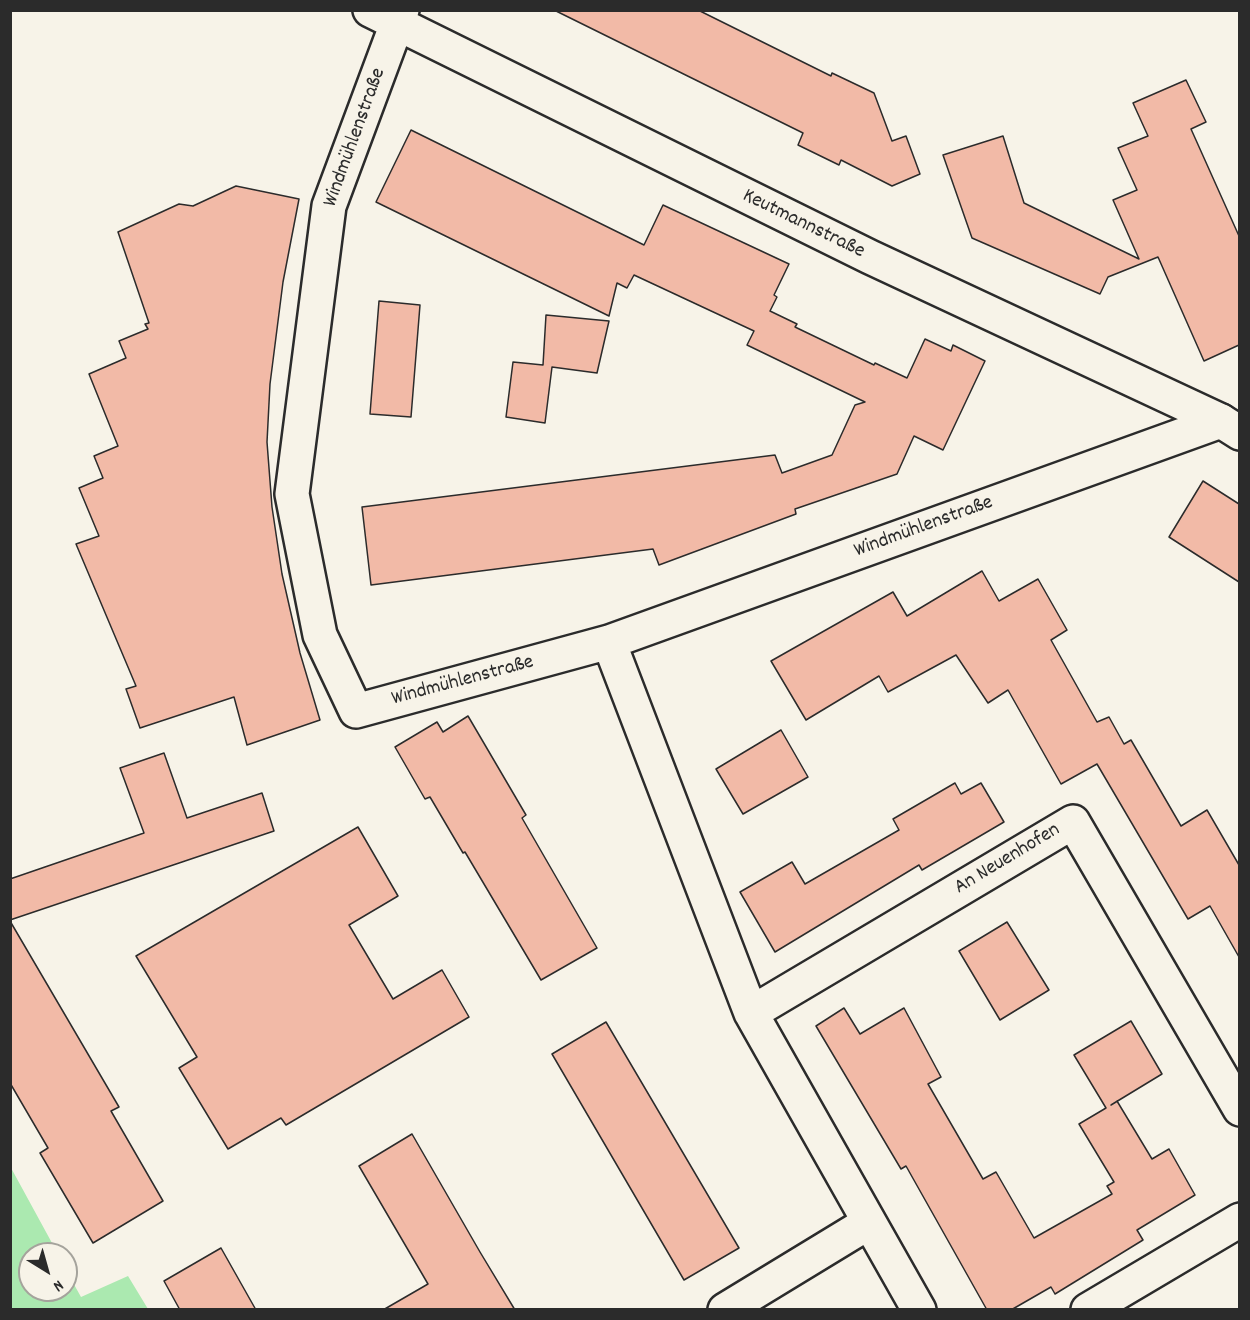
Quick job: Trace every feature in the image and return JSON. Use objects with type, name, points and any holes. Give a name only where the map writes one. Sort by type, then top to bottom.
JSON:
[{"type":"street","name":"Keutmannstraße","points":[[390,15],[870,257],[1233,422]]},
{"type":"street","name":"Windmühlenstraße","points":[[390,15],[328,206],[292,494],[320,635],[356,711],[609,642],[1233,422]]},
{"type":"street","points":[[609,642],[751,1013],[919,1310]]},
{"type":"street","name":"An Neuenhofen","points":[[751,1013],[1074,822],[1239,1109]]},
{"type":"street","points":[[1088,1310],[1239,1220]]},
{"type":"street","points":[[725,1310],[868,1223]]},
{"type":"green space","points":[[10,1166],[51,1242],[18,1242],[18,1302],[78,1302],[78,1292],[81,1297],[128,1276],[148,1309],[11,1309]]},
{"type":"building","points":[[554,10],[698,10],[831,76],[832,73],[874,93],[892,141],[906,136],[920,174],[892,186],[841,160],[839,165],[798,145],[803,133]]},
{"type":"building","points":[[1186,80],[1206,122],[1191,129],[1239,236],[1239,345],[1204,361],[1158,257],[1108,277],[1100,294],[972,238],[943,155],[1003,136],[1024,203],[1139,259],[1113,200],[1137,190],[1118,148],[1148,136],[1133,103]]},
{"type":"building","points":[[411,130],[644,245],[663,205],[789,264],[774,295],[777,297],[770,311],[797,324],[795,327],[874,365],[875,363],[907,378],[925,339],[951,351],[953,345],[985,361],[943,450],[914,436],[897,474],[795,509],[796,514],[659,565],[653,549],[371,585],[362,507],[775,455],[782,473],[832,455],[855,405],[865,402],[747,345],[754,331],[634,275],[627,288],[617,283],[609,316],[376,202]]},
{"type":"building","points":[[236,186],[299,199],[283,282],[270,384],[267,442],[272,507],[282,574],[300,653],[320,720],[247,745],[234,697],[140,728],[126,689],[136,686],[76,544],[99,536],[79,488],[103,478],[94,456],[118,446],[89,374],[126,358],[119,341],[148,329],[145,324],[149,323],[118,232],[179,204],[193,206]]},
{"type":"building","points":[[379,301],[420,305],[411,417],[370,414]]},
{"type":"building","points":[[546,315],[609,321],[597,373],[552,367],[545,423],[506,417],[513,362],[543,365]]},
{"type":"building","points":[[1203,481],[1239,504],[1239,582],[1169,537]]},
{"type":"building","points":[[982,571],[999,601],[1038,579],[1067,630],[1051,640],[1097,722],[1109,717],[1124,744],[1131,740],[1181,826],[1207,810],[1239,865],[1239,957],[1210,906],[1188,919],[1097,764],[1061,784],[1008,690],[988,703],[956,655],[888,692],[879,676],[806,720],[771,661],[893,592],[907,616]]},
{"type":"building","points":[[468,716],[526,815],[522,818],[597,948],[541,980],[465,852],[463,853],[430,797],[425,799],[395,747],[437,722],[443,732]]},
{"type":"building","points":[[781,730],[808,777],[743,814],[716,769]]},
{"type":"building","points":[[164,753],[187,818],[262,793],[274,831],[10,920],[10,879],[144,833],[120,768]]},
{"type":"building","points":[[955,783],[961,794],[981,783],[1004,822],[922,870],[919,865],[775,952],[740,892],[792,862],[805,884],[899,830],[893,819]]},
{"type":"building","points":[[358,827],[398,896],[349,925],[393,999],[442,970],[469,1017],[286,1125],[281,1118],[228,1149],[179,1068],[197,1057],[136,956]]},
{"type":"building","points":[[10,921],[119,1107],[111,1111],[163,1201],[93,1243],[40,1153],[48,1148],[10,1083]]},
{"type":"building","points":[[1007,922],[1049,990],[1000,1020],[959,951]]},
{"type":"building","points":[[844,1008],[860,1034],[904,1008],[941,1077],[928,1084],[983,1179],[996,1172],[1034,1238],[1112,1194],[1107,1186],[1114,1182],[1079,1124],[1106,1108],[1074,1055],[1131,1021],[1162,1074],[1117,1101],[1152,1159],[1169,1149],[1195,1195],[1137,1230],[1143,1240],[1055,1294],[1051,1287],[1011,1310],[987,1310],[906,1166],[901,1169],[816,1026]]},
{"type":"building","points":[[606,1022],[739,1248],[684,1280],[552,1054]]},
{"type":"building","points":[[412,1134],[515,1310],[383,1310],[428,1284],[359,1166]]},
{"type":"building","points":[[221,1248],[256,1310],[180,1310],[164,1281]]}]
